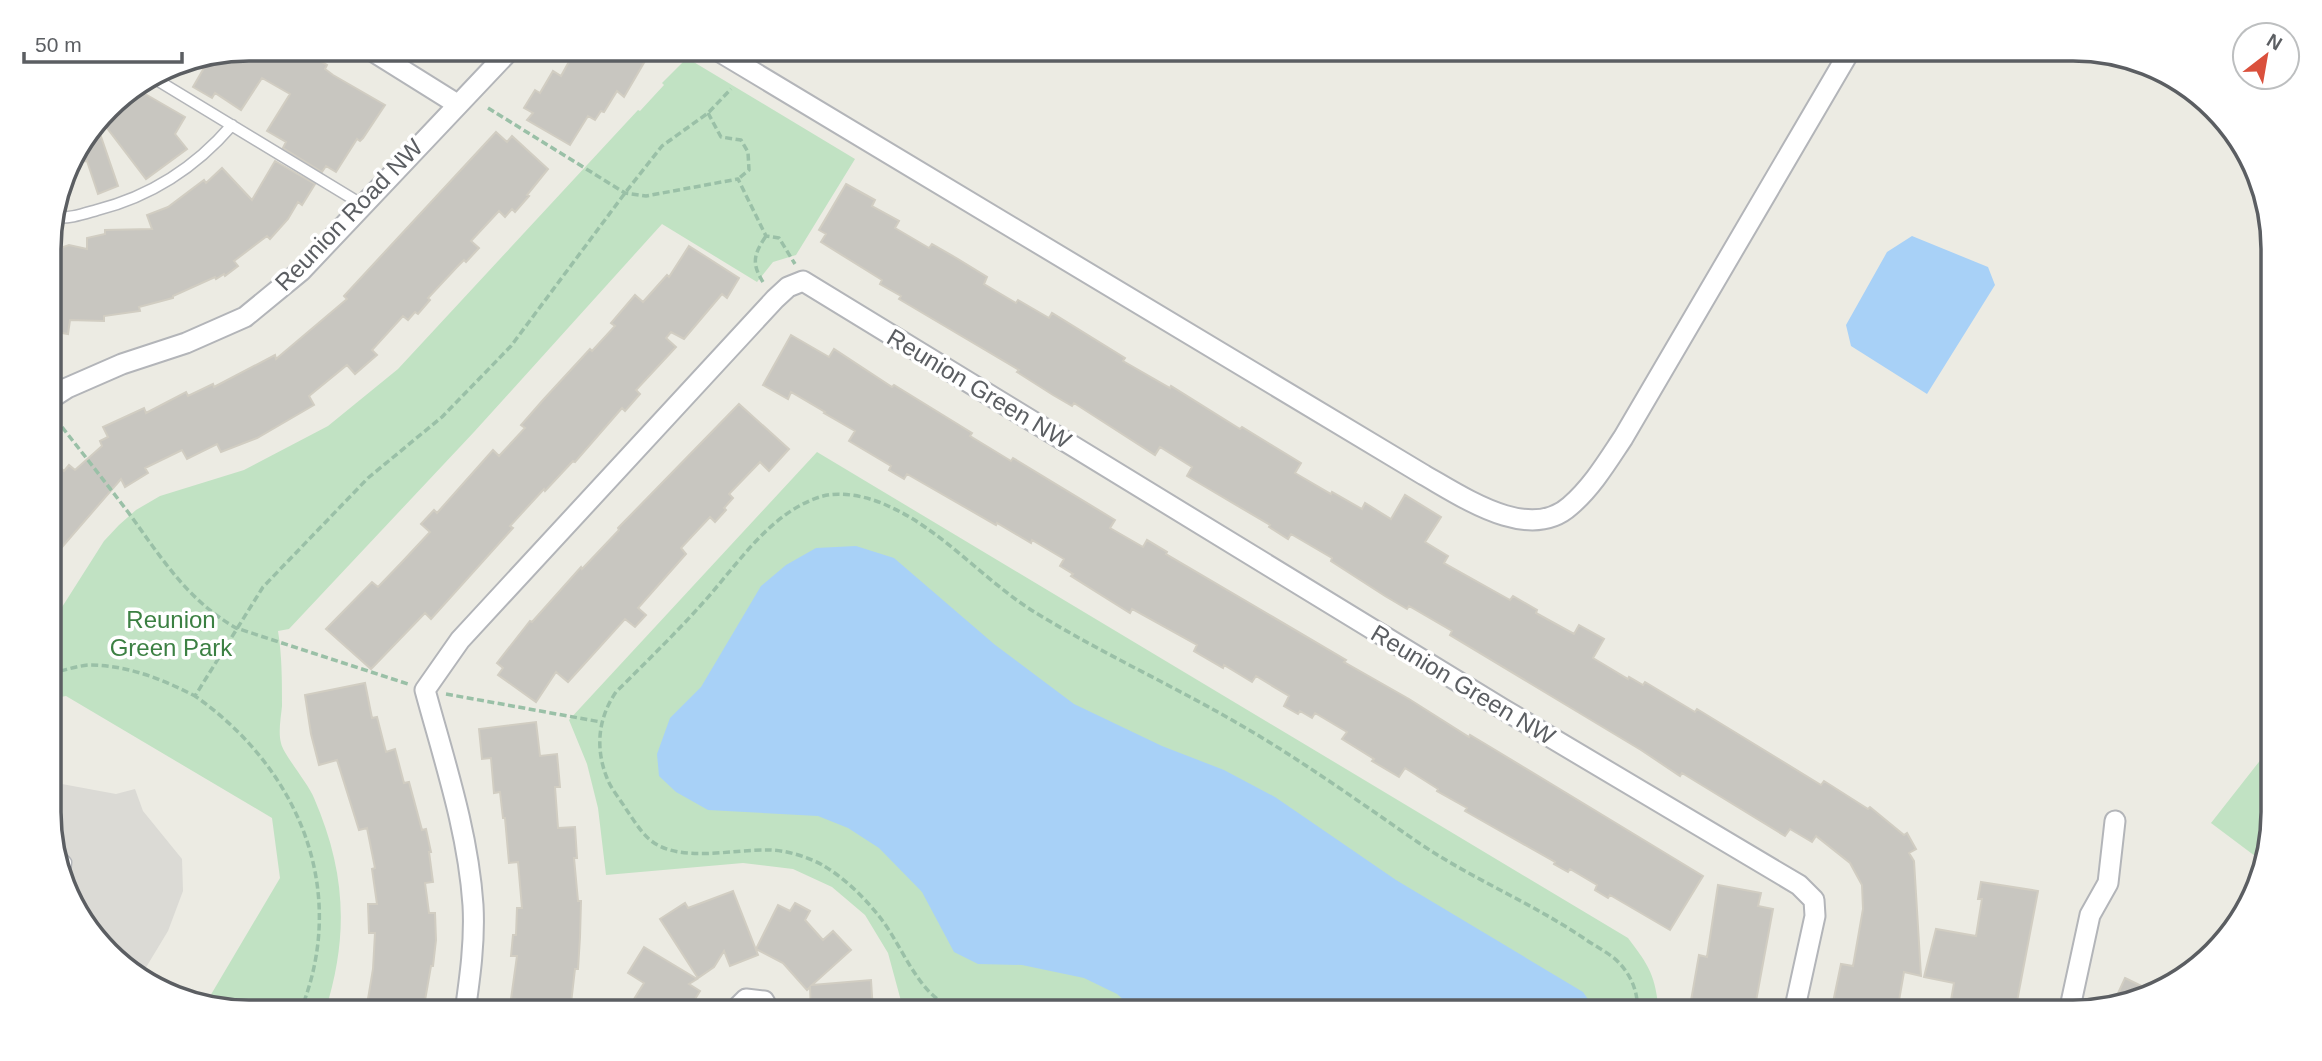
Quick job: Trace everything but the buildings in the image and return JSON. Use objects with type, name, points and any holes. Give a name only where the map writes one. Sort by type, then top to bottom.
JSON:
[{"type":"street","points":[[388,61],[457,104]]},
{"type":"street","name":"Reunion Road NW","points":[[62,391],[122,364],[186,343],[245,317],[301,271],[499,61]]},
{"type":"street","points":[[735,61],[1423,475],[1469,501],[1505,516],[1544,521],[1569,508],[1591,485],[1623,438],[1844,61]]},
{"type":"street","points":[[467,1000],[473,919],[467,855],[425,690],[460,640],[775,299],[788,287],[803,281]]},
{"type":"street","name":"Reunion Green NW","points":[[803,281],[1503,709],[1798,885],[1814,900],[1815,916],[1797,999]]},
{"type":"street","points":[[2071,999],[2090,915],[2108,883],[2115,821]]},
{"type":"lane","points":[[162,83],[363,205]]},
{"type":"lane","points":[[64,218],[149,193],[182,173],[232,125]]},
{"type":"path","points":[[195,696],[263,587],[368,478],[442,417],[511,346],[662,146],[708,113],[732,89]]},
{"type":"path","points":[[488,108],[625,193],[646,196],[738,179],[749,170],[748,152],[741,140],[721,137],[708,113]]},
{"type":"path","points":[[738,179],[766,236]]},
{"type":"path","points":[[766,236],[779,238],[803,281]]},
{"type":"path","points":[[766,236],[755,259],[757,271],[775,299]]},
{"type":"path","points":[[62,427],[186,589],[214,615],[236,628],[425,690],[601,722]]},
{"type":"path","points":[[937,1000],[867,901],[822,864],[771,849],[681,854],[664,848],[650,840],[636,825],[608,781],[599,752],[601,722],[616,692],[699,607],[752,544],[776,523],[808,502],[826,495],[866,498],[886,505],[920,525],[1034,611],[1127,665],[1233,721],[1329,781],[1444,860],[1550,915],[1620,963],[1633,982],[1637,999]]},
{"type":"path","points":[[61,671],[87,665],[119,667],[154,677],[195,696],[218,712],[268,765],[289,798],[306,835],[317,888],[319,918],[314,967],[304,1000]]},
{"type":"shaded area","points":[[61,784],[116,794],[135,789],[143,811],[182,859],[183,891],[168,931],[145,968],[116,945],[100,926],[86,906],[68,861],[63,837]]},
{"type":"green space","name":"Reunion Green Park","points":[[684,61],[692,61],[855,159],[796,255],[773,262],[757,282],[662,224],[474,432],[289,629],[278,631],[282,677],[281,743],[314,798],[325,825],[338,878],[341,930],[333,984],[328,1000],[249,1000],[210,996],[280,878],[272,818],[66,696],[61,697],[61,608],[104,541],[136,510],[160,496],[244,470],[328,426],[398,369],[664,85],[662,83]]},
{"type":"green space","points":[[817,452],[1628,938],[1650,972],[1657,999],[901,1000],[888,953],[865,915],[832,887],[793,869],[743,863],[606,875],[598,808],[587,764],[569,720]]},
{"type":"green space","points":[[2261,759],[2261,812],[2255,856],[2211,823]]},
{"type":"water","points":[[1912,236],[1988,267],[1995,285],[1927,394],[1851,346],[1846,325],[1887,252]]},
{"type":"water","points":[[856,546],[894,558],[994,644],[1074,704],[1162,746],[1224,770],[1275,797],[1396,880],[1583,992],[1588,999],[1123,1000],[1084,978],[1022,965],[978,964],[954,952],[922,892],[879,848],[848,828],[818,816],[708,810],[676,792],[659,776],[657,754],[670,718],[701,687],[761,586],[786,565],[816,548]]}]
